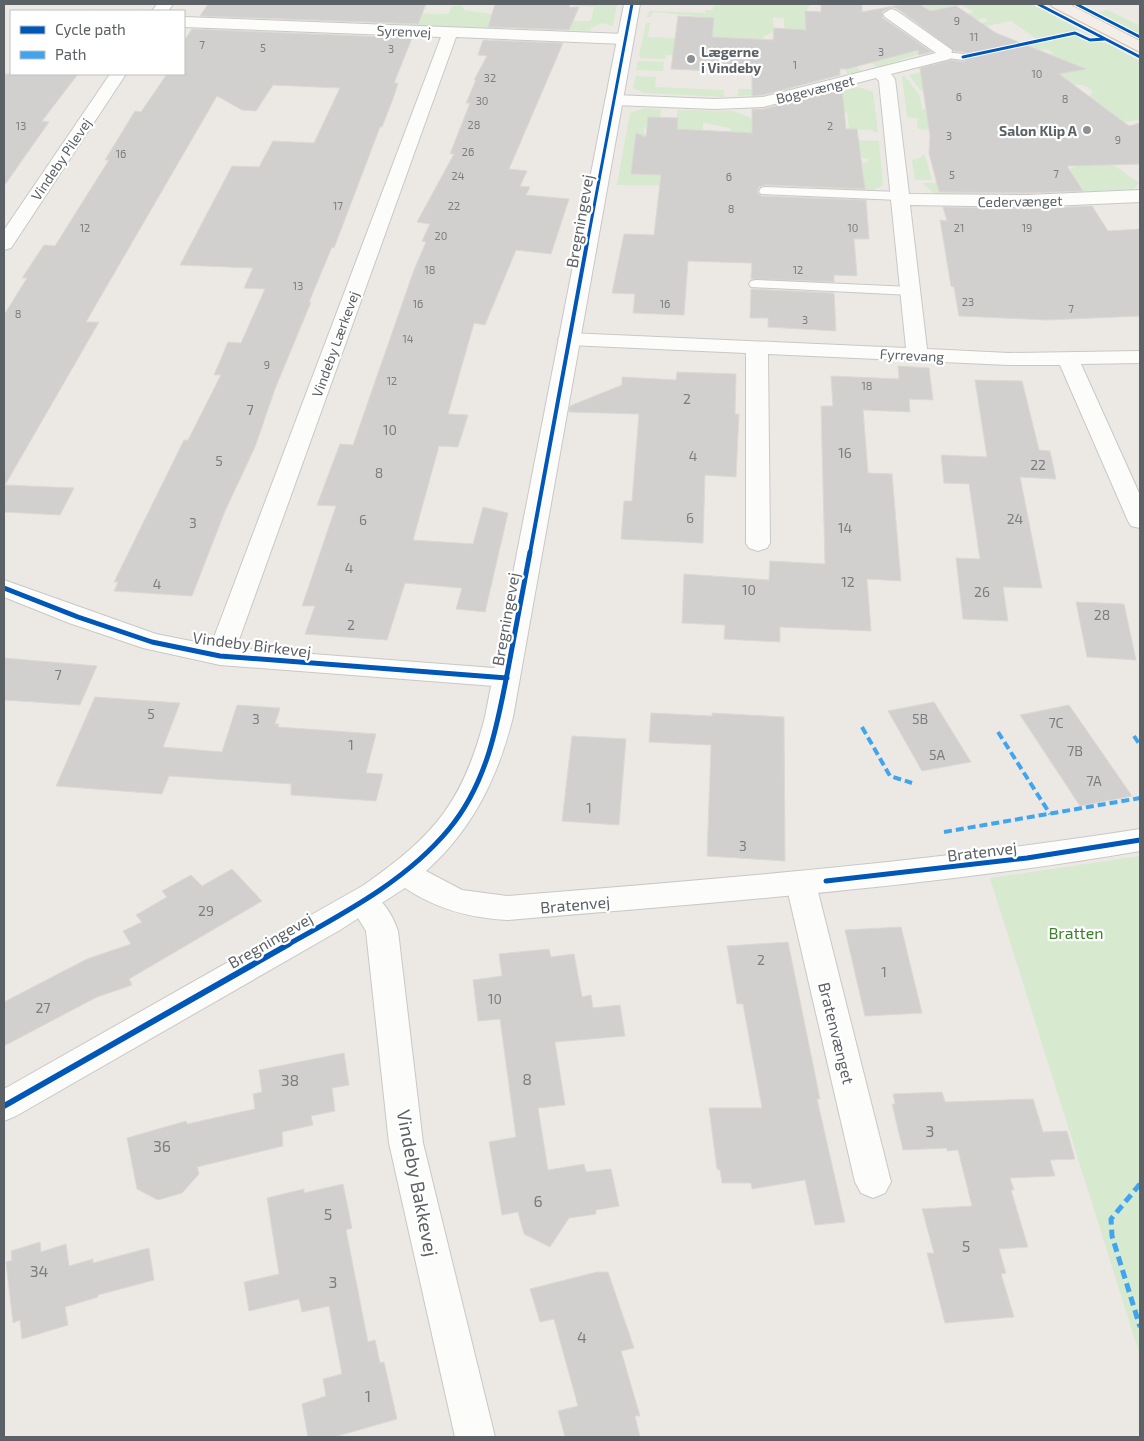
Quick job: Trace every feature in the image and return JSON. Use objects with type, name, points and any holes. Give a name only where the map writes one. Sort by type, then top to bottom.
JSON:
[{"type":"main road","points":[[1058,4],[1140,47]]},
{"type":"street","name":"Bregningevej","points":[[4,1106],[363,902],[405,872],[437,842],[453,823],[481,779],[489,759],[507,678],[632,4]]},
{"type":"street","points":[[891,14],[944,50],[945,55]]},
{"type":"street","name":"Syrenvej","points":[[185,22],[625,39]]},
{"type":"street","name":"Vindeby Lærkevej","points":[[220,656],[450,33]]},
{"type":"street","name":"Bøgevænget","points":[[614,100],[708,104],[753,103],[787,98],[940,58],[945,55]]},
{"type":"street","points":[[879,73],[887,79],[917,356]]},
{"type":"street","name":"Vindeby Pilevej","points":[[4,244],[117,75]]},
{"type":"street","name":"Cedervænget","points":[[899,198],[1027,201],[1140,196]]},
{"type":"street","name":"Fyrrevang","points":[[570,339],[917,356],[1068,359],[1140,357]]},
{"type":"street","points":[[757,348],[758,542]]},
{"type":"street","points":[[1068,359],[1140,521]]},
{"type":"street","name":"Vindeby Birkevej","points":[[4,588],[78,617],[152,642],[220,656],[507,678]]},
{"type":"street","name":"Bratenvej","points":[[405,872],[432,892],[447,900],[480,908],[545,906],[801,884],[1027,858],[1140,840]]},
{"type":"street","name":"Bratenvænget","points":[[801,884],[873,1182]]},
{"type":"street","name":"Vindeby Bakkevej","points":[[363,902],[378,921],[382,931],[406,1143],[475,1437]]},
{"type":"lane","points":[[945,55],[963,57]]},
{"type":"lane","points":[[765,191],[899,198]]},
{"type":"lane","points":[[756,284],[911,291]]},
{"type":"green space","points":[[573,4],[617,4],[613,26],[602,23],[591,28],[591,31],[561,30],[564,21],[591,21],[594,7],[576,6]]},
{"type":"green space","points":[[727,4],[811,4],[805,12],[805,17],[828,18],[926,52],[878,67],[870,62],[842,58],[862,71],[848,74],[840,61],[784,32],[784,18],[773,17],[774,32],[764,36],[760,42],[756,95],[738,96],[738,89],[756,89],[758,51],[687,56],[666,55],[665,59],[640,58],[646,23],[650,23],[648,37],[701,39],[704,37],[706,17],[653,12],[651,17],[647,17],[649,11],[706,13],[705,10],[713,10],[713,6]]},
{"type":"green space","points":[[919,4],[1031,4],[1094,37],[1078,30],[1038,40],[1011,21],[955,32],[935,33],[989,21],[984,18],[975,20],[966,14],[974,12],[962,5],[932,11],[910,10],[924,7]]},
{"type":"green space","points":[[452,6],[462,6],[464,10],[505,16],[502,28],[405,25],[410,13],[449,14]]},
{"type":"green space","points":[[1107,10],[1140,26],[1140,35],[1098,13]]},
{"type":"green space","points":[[1075,35],[1085,41],[1106,43],[1140,61],[1140,120],[1117,123],[1089,96],[1093,92],[1085,86],[1075,85],[1054,89],[1057,59],[1049,54],[1053,53],[1047,49],[979,56]]},
{"type":"green space","points":[[638,61],[664,62],[663,71],[636,70]]},
{"type":"green space","points":[[942,67],[1101,156],[1139,183],[1134,189],[1083,192],[1070,169],[1079,165],[1019,166],[1036,195],[935,194],[922,183],[970,183],[930,130],[918,129],[917,121],[919,119],[907,117],[902,76],[905,76],[920,96],[922,109],[990,112],[964,93],[921,91],[909,75]]},
{"type":"green space","points":[[636,76],[656,77],[655,87],[724,90],[724,97],[644,93],[633,88]]},
{"type":"green space","points":[[858,87],[873,92],[878,132],[849,129],[847,113],[820,112],[809,101]]},
{"type":"green space","points":[[645,108],[667,110],[661,110],[660,117],[648,117],[648,124],[660,128],[644,127],[644,133],[660,134],[731,153],[730,128],[703,123],[703,130],[677,129],[677,110],[733,111],[752,118],[845,140],[879,141],[883,185],[872,191],[811,188],[808,186],[864,185],[862,163],[868,162],[869,159],[862,158],[861,155],[826,154],[783,174],[784,187],[617,185],[630,113]]},
{"type":"green space","points":[[922,155],[925,155],[932,180],[915,180],[912,160],[922,157]]},
{"type":"green space","name":"Bratten","points":[[1140,856],[1140,1356],[990,878]]},
{"type":"building","points":[[208,4],[426,4],[418,24],[200,16]]},
{"type":"building","points":[[495,4],[570,4],[569,7],[579,7],[569,30],[488,27]]},
{"type":"building","points":[[821,4],[862,4],[862,12],[905,4],[919,4],[930,11],[956,6],[996,33],[1086,69],[1059,74],[1129,126],[1140,123],[1140,164],[1067,166],[1083,191],[1027,193],[939,192],[929,153],[930,136],[920,68],[951,60],[964,62],[971,56],[964,52],[954,51],[898,9],[892,7],[882,12],[883,18],[932,52],[919,55],[918,50],[847,69],[840,69],[840,75],[763,95],[752,96],[752,73],[671,69],[678,16],[714,18],[712,37],[773,40],[774,28],[806,30],[805,11],[821,12]]},
{"type":"building","points":[[192,29],[412,38],[394,83],[398,83],[382,127],[380,127],[334,248],[332,247],[309,302],[311,302],[275,389],[255,447],[225,511],[192,596],[114,591],[118,582],[114,582],[184,440],[188,440],[221,375],[214,375],[228,342],[241,343],[265,289],[244,288],[253,268],[180,265],[232,166],[259,167],[273,141],[314,143],[340,88],[273,85],[256,111],[242,110],[217,96],[86,322],[99,322],[5,485],[74,488],[60,515],[4,512],[4,315],[27,278],[22,278],[44,245],[55,246],[109,160],[105,160],[135,111],[141,112],[166,75],[185,75],[185,40]]},
{"type":"building","points":[[483,40],[563,43],[509,169],[527,171],[520,186],[530,187],[526,195],[569,199],[551,254],[516,250],[485,325],[474,323],[448,414],[468,415],[458,447],[439,446],[413,540],[473,544],[483,507],[508,513],[485,612],[456,609],[462,588],[405,583],[387,640],[305,634],[315,606],[302,606],[336,506],[317,505],[340,444],[353,445],[414,270],[426,242],[422,241],[430,224],[417,222],[454,154],[450,154],[470,103],[466,103],[476,80],[474,80],[487,56],[478,55]]},
{"type":"building","points":[[4,74],[77,75],[42,121],[49,122],[4,186]]},
{"type":"building","points":[[842,89],[846,129],[857,129],[865,189],[765,185],[759,187],[757,192],[761,196],[866,200],[869,239],[854,239],[857,276],[834,275],[834,282],[751,279],[752,263],[688,261],[684,315],[633,313],[635,294],[612,293],[624,234],[654,235],[661,175],[631,174],[636,133],[646,137],[648,117],[678,118],[677,129],[752,133],[752,109],[763,109]]},
{"type":"building","points":[[1092,206],[1108,231],[1140,229],[1140,316],[1047,320],[959,316],[954,287],[951,286],[940,220],[947,221],[943,207],[1027,209]]},
{"type":"building","points":[[751,289],[834,293],[836,331],[768,327],[768,318],[750,318]]},
{"type":"building","points":[[898,366],[929,368],[933,400],[909,399],[910,412],[863,410],[868,473],[892,474],[901,581],[867,579],[871,631],[780,627],[780,642],[724,639],[725,625],[682,623],[684,574],[769,580],[770,561],[825,564],[821,406],[833,406],[831,376],[899,379]]},
{"type":"building","points":[[677,372],[736,374],[735,414],[739,414],[736,477],[705,475],[703,543],[621,539],[624,501],[632,501],[639,414],[569,412],[570,406],[622,385],[622,377],[676,380]]},
{"type":"building","points":[[975,380],[1022,381],[1039,450],[1050,451],[1056,479],[1020,477],[1042,588],[1003,587],[1008,621],[963,619],[956,558],[980,559],[969,484],[944,483],[941,455],[987,457]]},
{"type":"building","points":[[1076,602],[1124,604],[1136,660],[1087,657]]},
{"type":"building","points":[[4,658],[97,666],[80,705],[4,700]]},
{"type":"building","points":[[95,697],[180,703],[163,747],[222,752],[237,705],[280,708],[275,724],[279,724],[278,727],[376,734],[366,773],[383,774],[376,801],[291,795],[291,784],[169,776],[162,794],[56,786]]},
{"type":"building","points":[[934,702],[971,762],[922,771],[888,711]]},
{"type":"building","points":[[1069,705],[1132,796],[1080,806],[1020,715]]},
{"type":"building","points":[[651,713],[712,716],[712,713],[784,717],[785,861],[707,856],[711,745],[649,742]]},
{"type":"building","points":[[572,736],[626,739],[619,825],[562,821]]},
{"type":"building","points":[[232,869],[262,901],[129,979],[132,985],[97,997],[4,1046],[4,1002],[87,959],[131,944],[123,931],[142,922],[136,915],[167,897],[162,891],[191,875],[202,886]]},
{"type":"building","points":[[901,927],[922,1013],[865,1016],[845,930]]},
{"type":"building","points":[[788,942],[820,1099],[817,1099],[845,1222],[815,1225],[805,1180],[752,1189],[751,1183],[722,1183],[720,1170],[717,1169],[709,1108],[762,1108],[743,1004],[737,1004],[727,946]]},
{"type":"building","points":[[549,949],[551,957],[574,954],[582,997],[591,995],[593,1008],[620,1005],[625,1036],[555,1042],[565,1105],[538,1108],[548,1170],[584,1164],[586,1172],[611,1169],[619,1206],[596,1210],[596,1214],[569,1218],[550,1247],[524,1234],[518,1212],[502,1215],[489,1142],[516,1137],[500,1019],[478,1021],[473,980],[502,976],[499,954]]},
{"type":"building","points":[[344,1053],[349,1085],[332,1088],[335,1111],[311,1116],[313,1125],[282,1132],[283,1146],[197,1167],[199,1174],[182,1193],[158,1200],[137,1189],[127,1138],[186,1121],[187,1124],[255,1109],[253,1094],[262,1092],[259,1070]]},
{"type":"building","points":[[942,1092],[945,1102],[1033,1099],[1043,1132],[1067,1131],[1075,1159],[1050,1160],[1055,1176],[1010,1178],[1014,1190],[1011,1190],[1028,1247],[999,1249],[1006,1273],[1001,1274],[1014,1317],[945,1323],[927,1253],[934,1253],[922,1209],[972,1206],[958,1150],[947,1151],[947,1148],[903,1150],[892,1104],[895,1104],[893,1094]]},
{"type":"building","points":[[343,1184],[352,1228],[346,1230],[368,1342],[375,1340],[380,1363],[384,1362],[397,1419],[334,1437],[308,1437],[302,1404],[326,1396],[323,1379],[342,1374],[329,1306],[302,1312],[299,1299],[249,1311],[244,1282],[279,1274],[267,1198],[304,1189],[304,1193]]},
{"type":"building","points":[[40,1242],[41,1252],[66,1244],[69,1266],[93,1259],[93,1263],[149,1248],[154,1280],[98,1295],[98,1297],[65,1307],[68,1325],[22,1339],[20,1320],[13,1323],[6,1262],[12,1260],[11,1251]]},
{"type":"building","points":[[597,1272],[608,1272],[634,1348],[621,1351],[640,1416],[635,1416],[640,1437],[565,1437],[558,1411],[578,1406],[554,1319],[540,1322],[530,1289]]},
{"type":"marked path","points":[[862,727],[890,776],[912,783]]},
{"type":"marked path","points":[[998,732],[1050,814]]},
{"type":"marked path","points":[[1134,736],[1140,745]]},
{"type":"marked path","points":[[944,832],[1140,798]]},
{"type":"marked path","points":[[1140,1184],[1111,1219],[1112,1236],[1140,1327]]},
{"type":"cycle path","points":[[4,1106],[353,908],[417,861],[449,829],[469,800],[484,769],[499,717],[632,4]]},
{"type":"cycle path","points":[[1038,4],[1140,57]]},
{"type":"cycle path","points":[[1076,4],[1140,37]]},
{"type":"cycle path","points":[[963,57],[1075,33],[1090,40],[1105,39]]},
{"type":"cycle path","points":[[4,588],[78,617],[152,642],[220,656],[507,678]]},
{"type":"cycle path","points":[[826,881],[1027,858],[1140,840]]},
{"type":"place","name":"Lægerne i Vindeby","points":[[691,59]]},
{"type":"place","name":"Salon Klip A","points":[[1087,130]]}]
